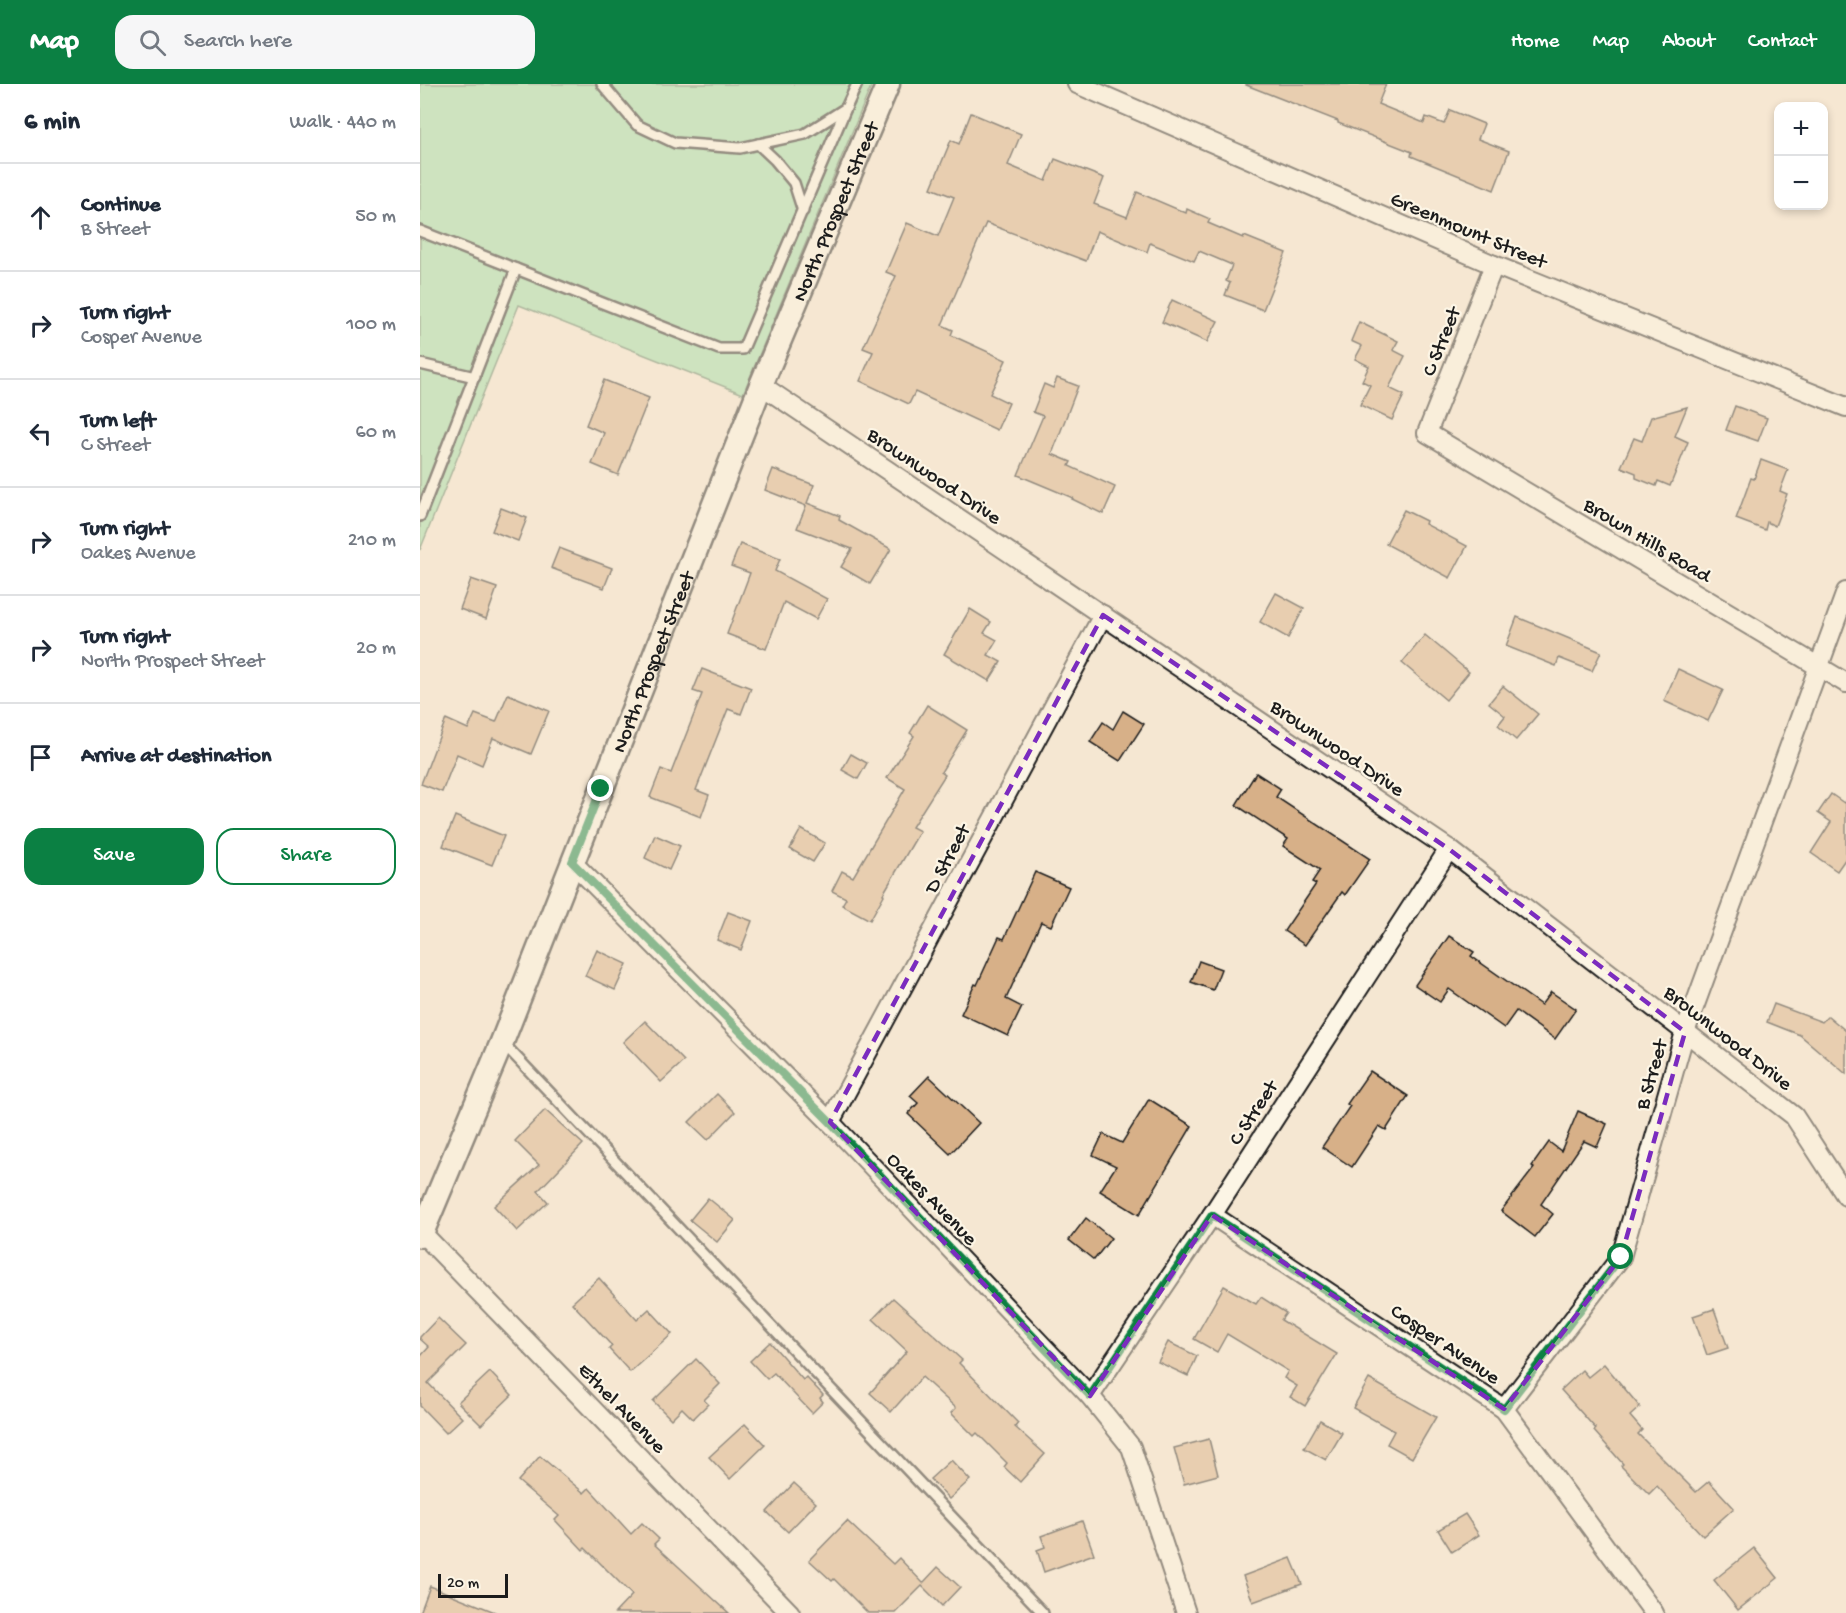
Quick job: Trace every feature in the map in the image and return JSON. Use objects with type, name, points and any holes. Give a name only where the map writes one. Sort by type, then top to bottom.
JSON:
[{"type":"street","name":"North Prospect Street","points":[[421,1236],[502,1042],[761,385],[888,84]]},
{"type":"street","name":"Greenmount Street","points":[[1077,84],[1494,265],[1846,407]]},
{"type":"street","name":"C Street","points":[[1427,434],[1494,265]]},
{"type":"street","name":"Brownwood Drive","points":[[761,385],[1449,849],[1794,1116],[1846,1196]]},
{"type":"street","name":"Brown Hills Road","points":[[1427,434],[1846,683]]},
{"type":"street","name":"B Street","points":[[1504,1409],[1621,1257],[1685,1032],[1846,592]]},
{"type":"street","name":"D Street","points":[[830,1122],[1103,615]]},
{"type":"street","name":"C Street","points":[[1090,1396],[1212,1215],[1449,849]]},
{"type":"street","name":"Oakes Avenue","points":[[572,862],[830,1122],[1090,1396],[1131,1447],[1186,1613]]},
{"type":"street","name":"Cosper Avenue","points":[[1212,1215],[1504,1409],[1654,1613]]},
{"type":"street","name":"Ethel Avenue","points":[[421,1236],[790,1613]]},
{"type":"lane","points":[[602,84],[637,125],[675,143],[740,148],[805,134],[846,108]]},
{"type":"lane","points":[[420,231],[719,349],[742,349],[857,84]]},
{"type":"lane","points":[[758,144],[776,160],[794,183],[802,212]]},
{"type":"lane","points":[[420,516],[516,269]]},
{"type":"lane","points":[[420,364],[475,377]]},
{"type":"lane","points":[[502,1042],[1043,1613]]},
{"type":"highlighted area","points":[[1103,615],[1449,849],[1685,1032],[1621,1257],[1504,1409],[1212,1215],[1090,1396],[830,1122]]},
{"type":"green space","points":[[420,84],[872,84],[743,394],[519,305],[420,550]]},
{"type":"building","points":[[1246,84],[1386,84],[1378,104],[1424,123],[1426,117],[1444,124],[1450,110],[1484,124],[1478,139],[1509,151],[1494,190],[1411,156],[1412,152]]},
{"type":"building","points":[[971,113],[1021,134],[1008,165],[1046,181],[1055,159],[1104,178],[1094,204],[1127,217],[1137,192],[1186,213],[1187,209],[1210,219],[1208,223],[1286,253],[1263,310],[1225,295],[1230,283],[1226,281],[1232,265],[1199,251],[1194,261],[1150,243],[1147,252],[1097,231],[1086,261],[986,223],[942,325],[953,330],[951,335],[1006,360],[990,394],[1009,403],[997,430],[915,392],[909,404],[860,381],[873,352],[863,348],[896,276],[886,272],[907,223],[938,236],[954,197],[931,188],[951,140],[959,144]]},
{"type":"building","points":[[1172,300],[1218,321],[1207,342],[1162,322]]},
{"type":"building","points":[[1359,322],[1398,341],[1393,350],[1405,356],[1389,388],[1404,395],[1392,420],[1360,405],[1370,385],[1362,381],[1369,366],[1355,359],[1362,346],[1351,341]]},
{"type":"building","points":[[1057,378],[1078,386],[1052,454],[1071,462],[1069,466],[1115,487],[1103,514],[1073,498],[1018,475],[1043,416],[1033,412],[1044,384],[1053,388]]},
{"type":"building","points":[[604,380],[649,398],[618,475],[592,464],[604,433],[586,425]]},
{"type":"building","points":[[1735,406],[1767,418],[1758,441],[1726,430]]},
{"type":"building","points":[[1687,407],[1675,436],[1688,442],[1670,486],[1658,481],[1656,486],[1636,478],[1636,473],[1621,467],[1634,438],[1642,441],[1651,417]]},
{"type":"building","points":[[1761,460],[1788,470],[1780,491],[1787,494],[1775,526],[1767,522],[1765,530],[1736,519],[1751,478],[1754,479]]},
{"type":"building","points":[[773,469],[814,485],[807,503],[840,516],[839,520],[891,549],[870,584],[841,567],[852,549],[797,528],[806,506],[765,490]]},
{"type":"building","points":[[501,508],[527,518],[518,541],[492,531]]},
{"type":"building","points":[[1404,510],[1467,546],[1450,578],[1386,544]]},
{"type":"building","points":[[740,544],[780,559],[775,571],[827,599],[816,619],[784,602],[766,649],[727,634],[750,573],[731,566]]},
{"type":"building","points":[[559,548],[612,568],[604,588],[551,568]]},
{"type":"building","points":[[471,579],[497,588],[486,619],[460,609]]},
{"type":"building","points":[[1276,593],[1304,608],[1288,638],[1260,622]]},
{"type":"building","points":[[970,609],[991,622],[984,633],[997,640],[988,655],[1001,662],[989,681],[944,654]]},
{"type":"building","points":[[1517,617],[1601,652],[1592,671],[1559,658],[1556,666],[1506,646]]},
{"type":"building","points":[[1425,635],[1469,672],[1446,700],[1402,663]]},
{"type":"building","points":[[702,669],[751,688],[741,714],[728,709],[696,790],[709,795],[701,817],[650,797],[661,769],[671,773],[702,694],[693,691]]},
{"type":"building","points":[[1678,669],[1723,690],[1708,721],[1664,701]]},
{"type":"building","points":[[1503,686],[1538,714],[1516,740],[1498,725],[1505,716],[1489,703]]},
{"type":"building","points":[[508,694],[549,711],[531,754],[493,738],[482,765],[457,754],[442,792],[421,784],[446,719],[468,729],[475,714],[496,722]]},
{"type":"building","points":[[927,705],[967,730],[941,772],[945,775],[912,827],[920,831],[870,920],[842,905],[846,898],[832,891],[842,871],[853,877],[905,789],[887,778],[914,736],[910,733]]},
{"type":"building","points":[[1123,711],[1144,724],[1120,761],[1090,742],[1103,722],[1113,729]]},
{"type":"building","points":[[851,754],[867,763],[858,779],[842,770]]},
{"type":"building","points":[[1256,773],[1281,789],[1276,797],[1370,859],[1345,895],[1342,892],[1305,945],[1284,931],[1316,884],[1312,882],[1320,870],[1283,846],[1288,839],[1236,805]]},
{"type":"building","points":[[1831,794],[1844,803],[1846,800],[1846,858],[1837,871],[1811,853],[1831,822],[1818,813]]},
{"type":"building","points":[[455,816],[504,836],[492,865],[443,846]]},
{"type":"building","points":[[801,829],[825,843],[813,862],[790,849]]},
{"type":"building","points":[[655,835],[680,846],[669,870],[645,858]]},
{"type":"building","points":[[1035,872],[1069,887],[1051,926],[1041,922],[1006,999],[1022,1007],[1008,1036],[961,1014],[999,937],[1004,939]]},
{"type":"building","points":[[728,912],[752,921],[741,950],[717,940]]},
{"type":"building","points":[[1449,936],[1474,952],[1471,956],[1541,1005],[1551,992],[1576,1009],[1555,1039],[1516,1011],[1504,1028],[1449,989],[1440,1002],[1415,985]]},
{"type":"building","points":[[597,950],[627,964],[615,990],[585,976]]},
{"type":"building","points":[[1199,961],[1221,969],[1213,990],[1191,982]]},
{"type":"building","points":[[1774,1004],[1822,1022],[1828,1016],[1846,1031],[1846,1074],[1800,1035],[1767,1022]]},
{"type":"building","points":[[645,1021],[684,1061],[661,1082],[623,1042]]},
{"type":"building","points":[[1370,1071],[1408,1096],[1386,1130],[1379,1126],[1352,1167],[1322,1147],[1350,1106],[1347,1104]]},
{"type":"building","points":[[929,1076],[979,1123],[950,1154],[908,1114],[918,1103],[910,1096]]},
{"type":"building","points":[[717,1094],[735,1112],[708,1140],[689,1122]]},
{"type":"building","points":[[1149,1099],[1192,1126],[1139,1215],[1100,1191],[1116,1166],[1093,1155],[1103,1134],[1122,1143]]},
{"type":"building","points":[[545,1110],[583,1144],[538,1191],[548,1202],[517,1231],[494,1206],[539,1165],[515,1141]]},
{"type":"building","points":[[1578,1111],[1607,1124],[1597,1147],[1584,1141],[1541,1204],[1553,1214],[1535,1237],[1501,1211],[1534,1168],[1532,1166],[1549,1142],[1561,1151]]},
{"type":"building","points":[[708,1198],[735,1220],[717,1242],[690,1220]]},
{"type":"building","points":[[1086,1218],[1111,1238],[1094,1260],[1069,1240]]},
{"type":"building","points":[[599,1278],[637,1320],[649,1309],[672,1334],[630,1372],[609,1349],[612,1346],[572,1303]]},
{"type":"building","points":[[1224,1286],[1256,1304],[1261,1297],[1286,1313],[1281,1320],[1337,1354],[1305,1406],[1290,1397],[1297,1386],[1284,1378],[1288,1371],[1227,1334],[1217,1352],[1194,1339]]},
{"type":"building","points":[[893,1298],[962,1360],[959,1363],[1018,1423],[1015,1427],[1045,1454],[1020,1482],[1004,1467],[1007,1463],[977,1433],[974,1436],[951,1413],[956,1408],[922,1377],[891,1412],[870,1393],[907,1351],[873,1319]]},
{"type":"building","points":[[1714,1309],[1728,1348],[1707,1355],[1693,1316]]},
{"type":"building","points":[[438,1318],[466,1345],[428,1383],[462,1418],[446,1433],[420,1406],[420,1357],[429,1347],[420,1337]]},
{"type":"building","points":[[770,1342],[803,1380],[806,1377],[823,1395],[820,1398],[823,1402],[812,1413],[774,1373],[767,1379],[750,1361]]},
{"type":"building","points":[[1168,1342],[1197,1356],[1188,1376],[1158,1362]]},
{"type":"building","points":[[696,1359],[720,1384],[704,1400],[708,1404],[693,1419],[682,1408],[671,1419],[653,1401]]},
{"type":"building","points":[[1604,1364],[1640,1407],[1630,1416],[1642,1430],[1638,1434],[1696,1492],[1709,1481],[1734,1508],[1703,1536],[1657,1486],[1649,1494],[1621,1466],[1623,1464],[1594,1431],[1596,1429],[1561,1390],[1582,1370],[1588,1377]]},
{"type":"building","points":[[490,1372],[512,1395],[481,1425],[458,1402]]},
{"type":"building","points":[[1369,1379],[1436,1417],[1412,1458],[1387,1444],[1394,1431],[1353,1408]]},
{"type":"building","points":[[1320,1420],[1342,1433],[1326,1460],[1304,1448]]},
{"type":"building","points":[[745,1424],[765,1445],[730,1479],[709,1457]]},
{"type":"building","points":[[1209,1439],[1218,1475],[1184,1484],[1174,1448]]},
{"type":"building","points":[[540,1456],[584,1493],[589,1488],[631,1534],[642,1523],[659,1539],[654,1544],[729,1613],[615,1613],[632,1595],[585,1548],[583,1550],[555,1520],[559,1516],[518,1481]]},
{"type":"building","points":[[951,1460],[970,1480],[949,1499],[930,1479]]},
{"type":"building","points":[[794,1483],[816,1503],[788,1532],[767,1512]]},
{"type":"building","points":[[1465,1514],[1479,1535],[1452,1552],[1438,1530]]},
{"type":"building","points":[[847,1521],[893,1564],[899,1558],[923,1583],[938,1567],[960,1587],[942,1606],[922,1586],[895,1613],[868,1613],[834,1579],[832,1581],[809,1560]]},
{"type":"building","points":[[1082,1521],[1094,1554],[1044,1572],[1037,1550],[1045,1547],[1041,1536]]},
{"type":"building","points":[[1754,1548],[1778,1578],[1738,1610],[1714,1580]]},
{"type":"building","points":[[1291,1558],[1302,1584],[1253,1602],[1243,1576]]},
{"type":"building","points":[[430,1586],[495,1612],[420,1613]]},
{"type":"route","points":[[601,789],[572,862],[830,1122],[1090,1396],[1212,1215],[1504,1409],[1621,1257]]}]
